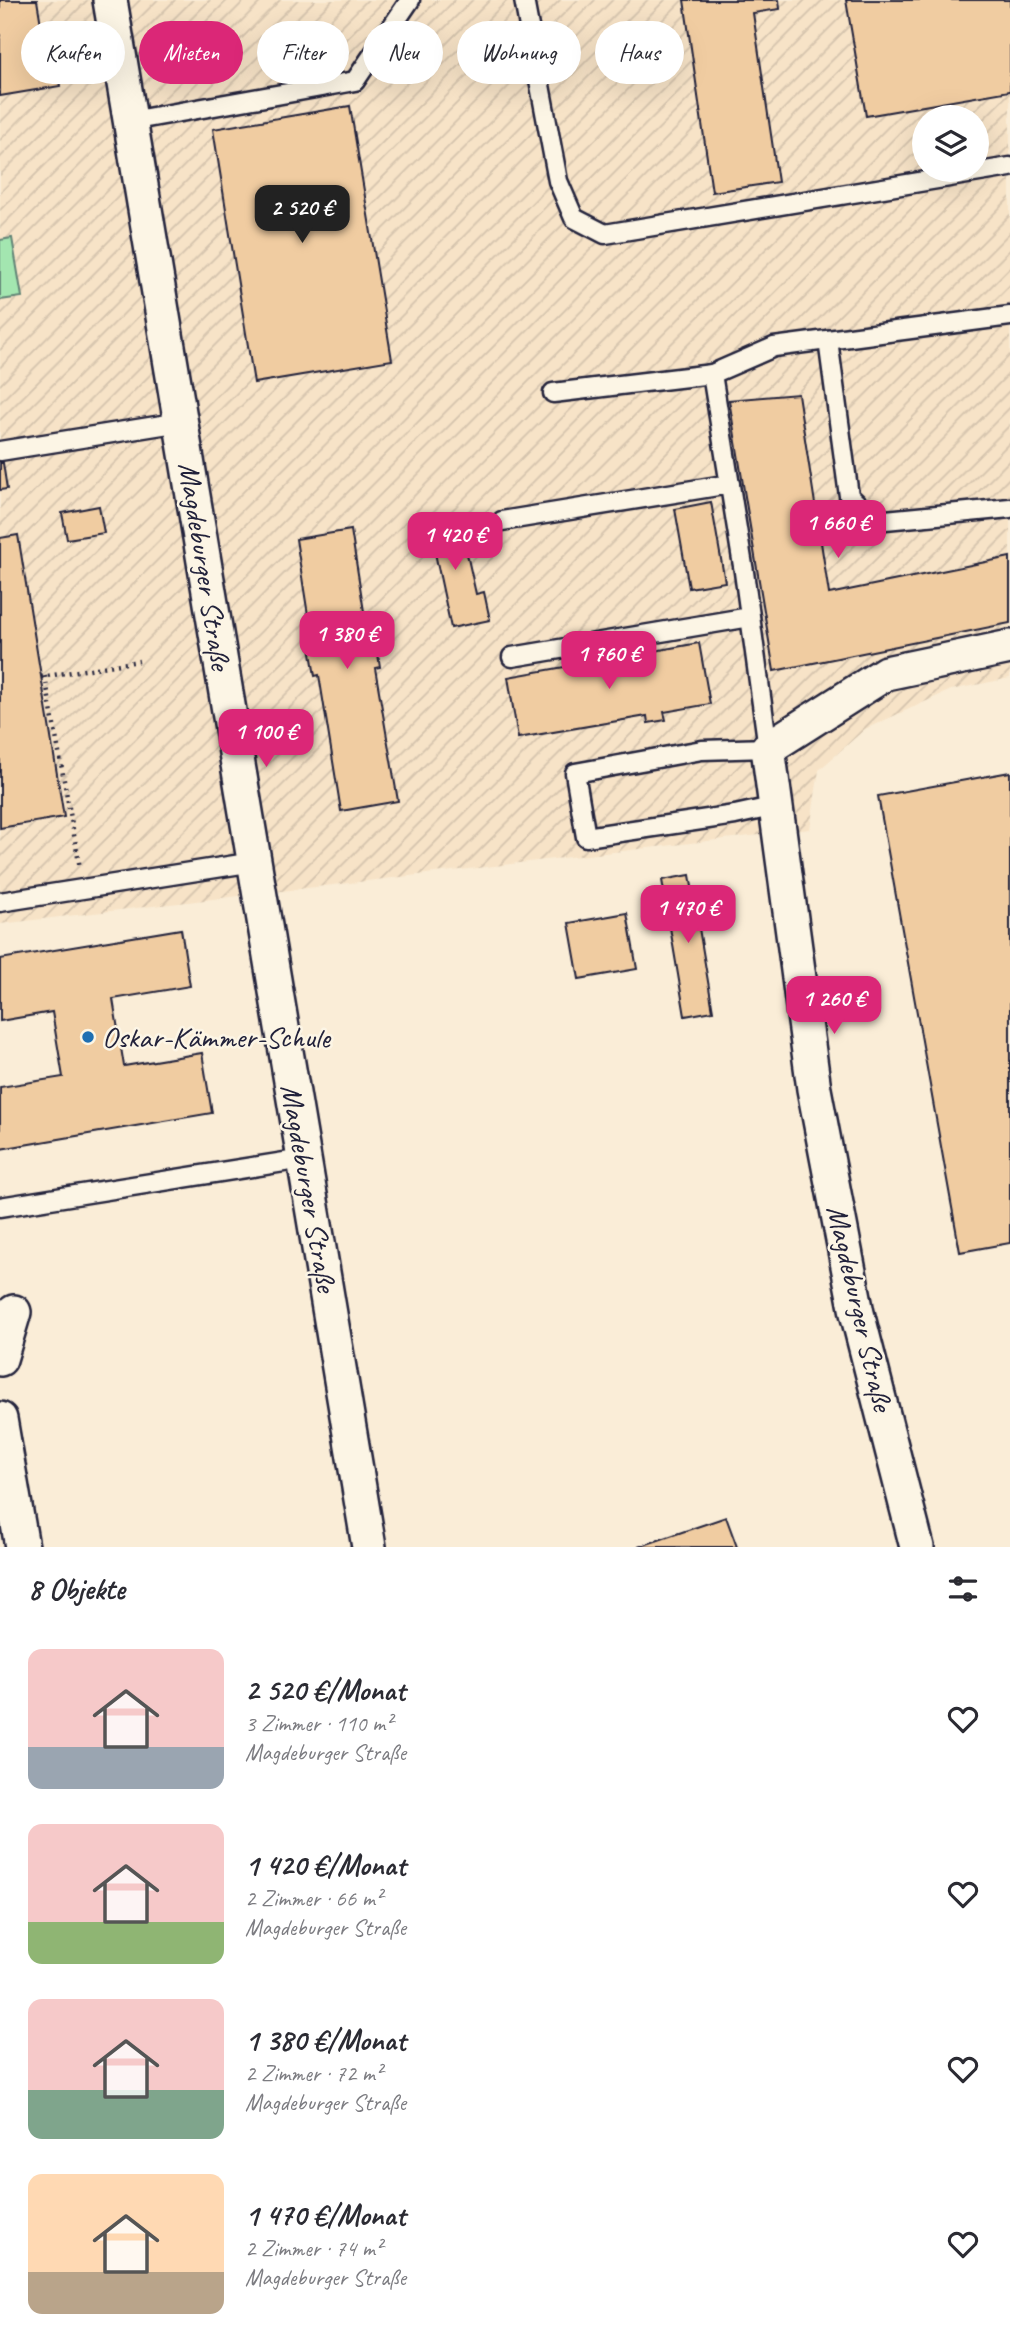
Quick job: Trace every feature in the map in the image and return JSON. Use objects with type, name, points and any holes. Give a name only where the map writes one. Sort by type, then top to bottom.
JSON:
[{"type":"street","name":"Magdeburger Straße","points":[[110,0],[369,1547]]},
{"type":"street","points":[[768,748],[886,673],[1010,647]]},
{"type":"street","name":"Magdeburger Straße","points":[[768,748],[814,1089],[857,1313],[918,1547]]},
{"type":"street","points":[[0,1359],[14,1312]]},
{"type":"street","points":[[0,1419],[22,1547]]},
{"type":"lane","points":[[130,121],[355,81],[410,0]]},
{"type":"lane","points":[[524,0],[558,181],[574,218],[605,234],[1010,167]]},
{"type":"lane","points":[[553,393],[712,374],[774,347],[1010,316]]},
{"type":"lane","points":[[828,340],[849,496],[874,521],[1010,508]]},
{"type":"lane","points":[[712,374],[768,748],[702,750],[575,773],[586,837],[734,815],[776,806]]},
{"type":"lane","points":[[0,451],[181,422]]},
{"type":"lane","points":[[502,521],[730,484]]},
{"type":"lane","points":[[512,657],[750,617]]},
{"type":"lane","points":[[0,902],[254,862]]},
{"type":"lane","points":[[0,1207],[303,1158]]},
{"type":"path","points":[[84,888],[43,676],[139,662]]},
{"type":"shaded area","points":[[0,0],[1010,0],[1010,678],[951,690],[865,729],[819,770],[810,829],[0,924]]},
{"type":"green space","points":[[12,238],[22,297],[0,300],[0,240]]},
{"type":"building","points":[[0,0],[37,0],[40,21],[21,21],[21,84],[60,86],[0,96]]},
{"type":"building","points":[[684,0],[779,0],[780,9],[753,13],[778,182],[712,192]]},
{"type":"building","points":[[846,0],[1010,0],[1010,91],[929,105],[912,105],[912,108],[866,116]]},
{"type":"building","points":[[350,106],[392,360],[254,383],[213,129]]},
{"type":"building","points":[[798,394],[829,594],[1010,557],[1010,623],[774,671],[729,400]]},
{"type":"building","points":[[0,463],[3,463],[7,489],[0,490]]},
{"type":"building","points":[[711,502],[725,582],[689,588],[675,509]]},
{"type":"building","points":[[99,506],[104,533],[67,539],[62,513]]},
{"type":"building","points":[[458,514],[476,594],[484,592],[490,620],[451,628],[435,553],[430,554],[423,521]]},
{"type":"building","points":[[351,530],[366,624],[373,623],[380,667],[375,668],[398,801],[341,811],[319,675],[315,676],[308,635],[311,634],[296,539]]},
{"type":"building","points":[[18,535],[64,817],[0,828],[0,538]]},
{"type":"building","points":[[699,643],[710,704],[664,712],[666,720],[648,723],[647,716],[518,738],[508,677]]},
{"type":"building","points":[[1010,772],[1010,1243],[960,1252],[878,796]]},
{"type":"building","points":[[690,875],[713,1011],[685,1016],[662,880]]},
{"type":"building","points":[[627,913],[637,969],[579,979],[569,923]]},
{"type":"building","name":"Oskar-Kämmer-Schule","points":[[181,929],[190,986],[113,999],[124,1066],[202,1053],[212,1113],[0,1149],[0,1087],[63,1077],[52,1012],[0,1021],[0,959]]},
{"type":"building","points":[[726,1517],[737,1547],[638,1547]]},
{"type":"place","name":"Oskar-Kämmer-Schule","points":[[88,1037]]}]
